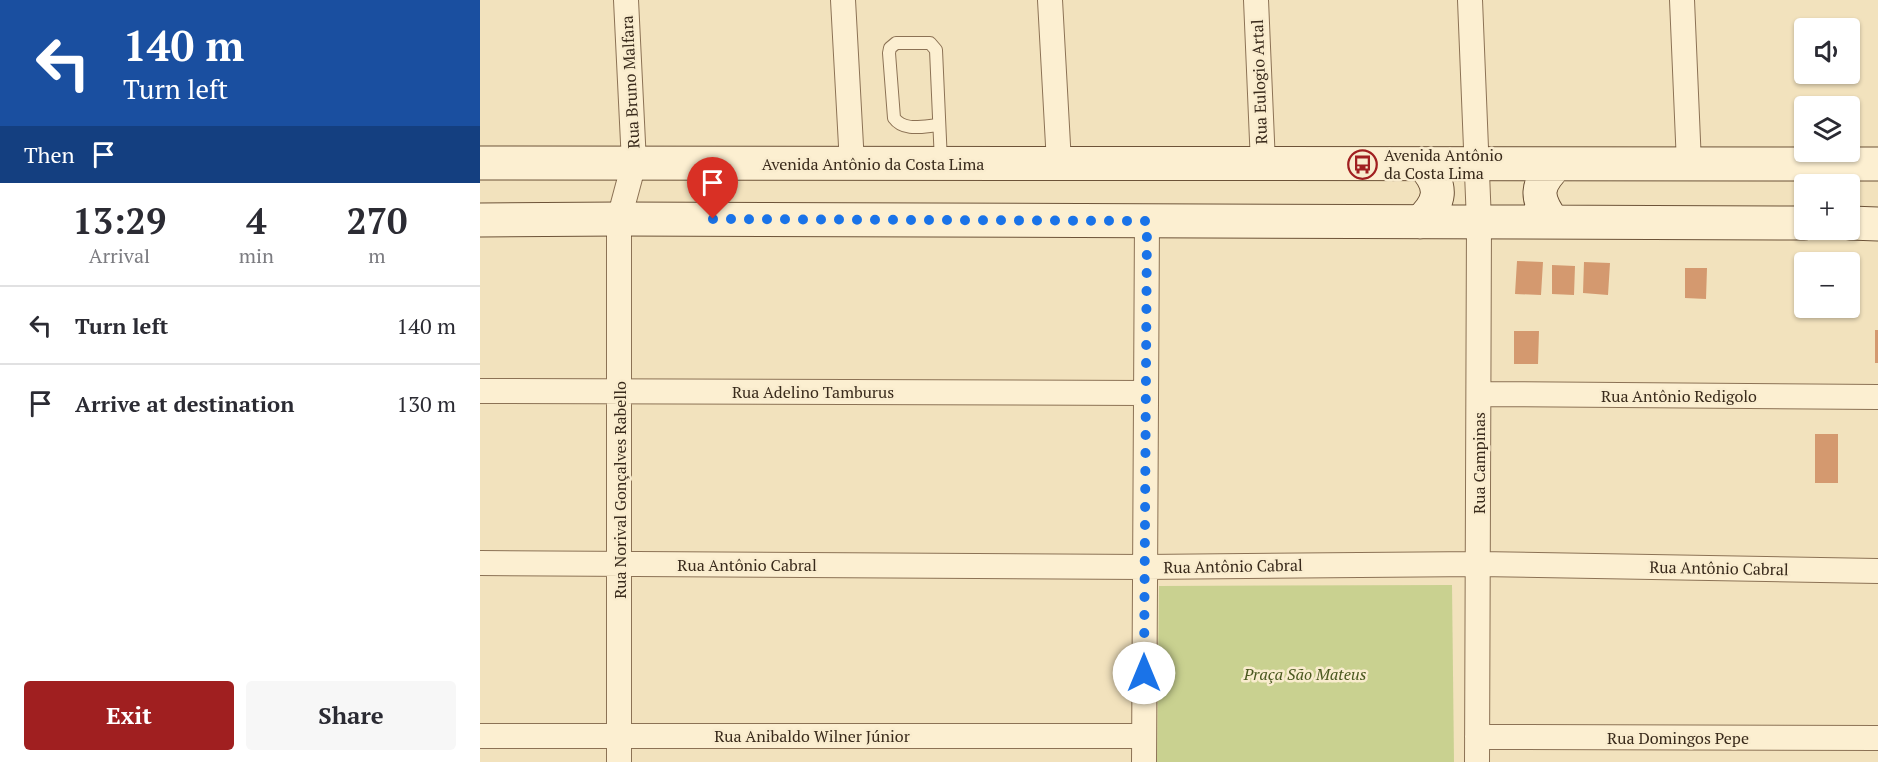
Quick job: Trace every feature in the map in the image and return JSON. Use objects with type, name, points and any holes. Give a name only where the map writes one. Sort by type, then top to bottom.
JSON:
[{"type":"street","name":"Rua Bruno Malfara","points":[[619,219],[634,163],[626,0]]},
{"type":"street","points":[[843,0],[852,164]]},
{"type":"street","points":[[1050,0],[1059,164]]},
{"type":"street","name":"Rua Eulogio Artal","points":[[1256,0],[1263,164]]},
{"type":"street","name":"Rua Campinas","points":[[1470,0],[1479,222],[1477,762]]},
{"type":"street","points":[[1682,0],[1689,164]]},
{"type":"street","name":"Avenida Antônio da Costa Lima","points":[[480,164],[1878,164]]},
{"type":"street","points":[[1420,222],[1433,209],[1438,193],[1435,176],[1423,164]]},
{"type":"street","points":[[1553,222],[1542,207],[1539,192],[1545,176],[1557,164]]},
{"type":"street","name":"Rua Norival Gonçalves Rabello","points":[[619,219],[619,762]]},
{"type":"street","points":[[480,220],[1794,223]]},
{"type":"street","points":[[1144,762],[1147,221]]},
{"type":"street","points":[[1860,223],[1878,224]]},
{"type":"street","name":"Rua Adelino Tamburus","points":[[480,391],[1146,393]]},
{"type":"street","name":"Rua Antônio Redigolo","points":[[1479,394],[1878,397]]},
{"type":"street","name":"Rua Antônio Cabral","points":[[480,563],[1144,567],[1479,564],[1878,571]]},
{"type":"street","name":"Rua Anibaldo Wilner Júnior","points":[[480,736],[1144,736]]},
{"type":"street","name":"Rua Domingos Pepe","points":[[1477,737],[1878,738]]},
{"type":"lane","points":[[939,125],[905,128],[894,118],[889,53],[890,48],[896,43],[930,43],[936,50],[941,164]]},
{"type":"green space","name":"Praça São Mateus","points":[[1452,585],[1454,762],[1157,762],[1159,586]]},
{"type":"building","points":[[1517,261],[1543,262],[1541,295],[1515,294]]},
{"type":"building","points":[[1584,262],[1610,263],[1608,295],[1583,293]]},
{"type":"building","points":[[1552,265],[1575,266],[1574,295],[1552,294]]},
{"type":"building","points":[[1685,268],[1707,268],[1706,299],[1685,298]]},
{"type":"building","points":[[1875,330],[1878,330],[1878,363],[1875,363]]},
{"type":"building","points":[[1514,331],[1539,331],[1538,364],[1514,364]]},
{"type":"building","points":[[1815,434],[1838,434],[1838,483],[1815,483]]},
{"type":"place","name":"Avenida Antônio da Costa Lima","points":[[1363,164]]},
{"type":"route","points":[[713,219],[1147,221],[1144,673]]}]
